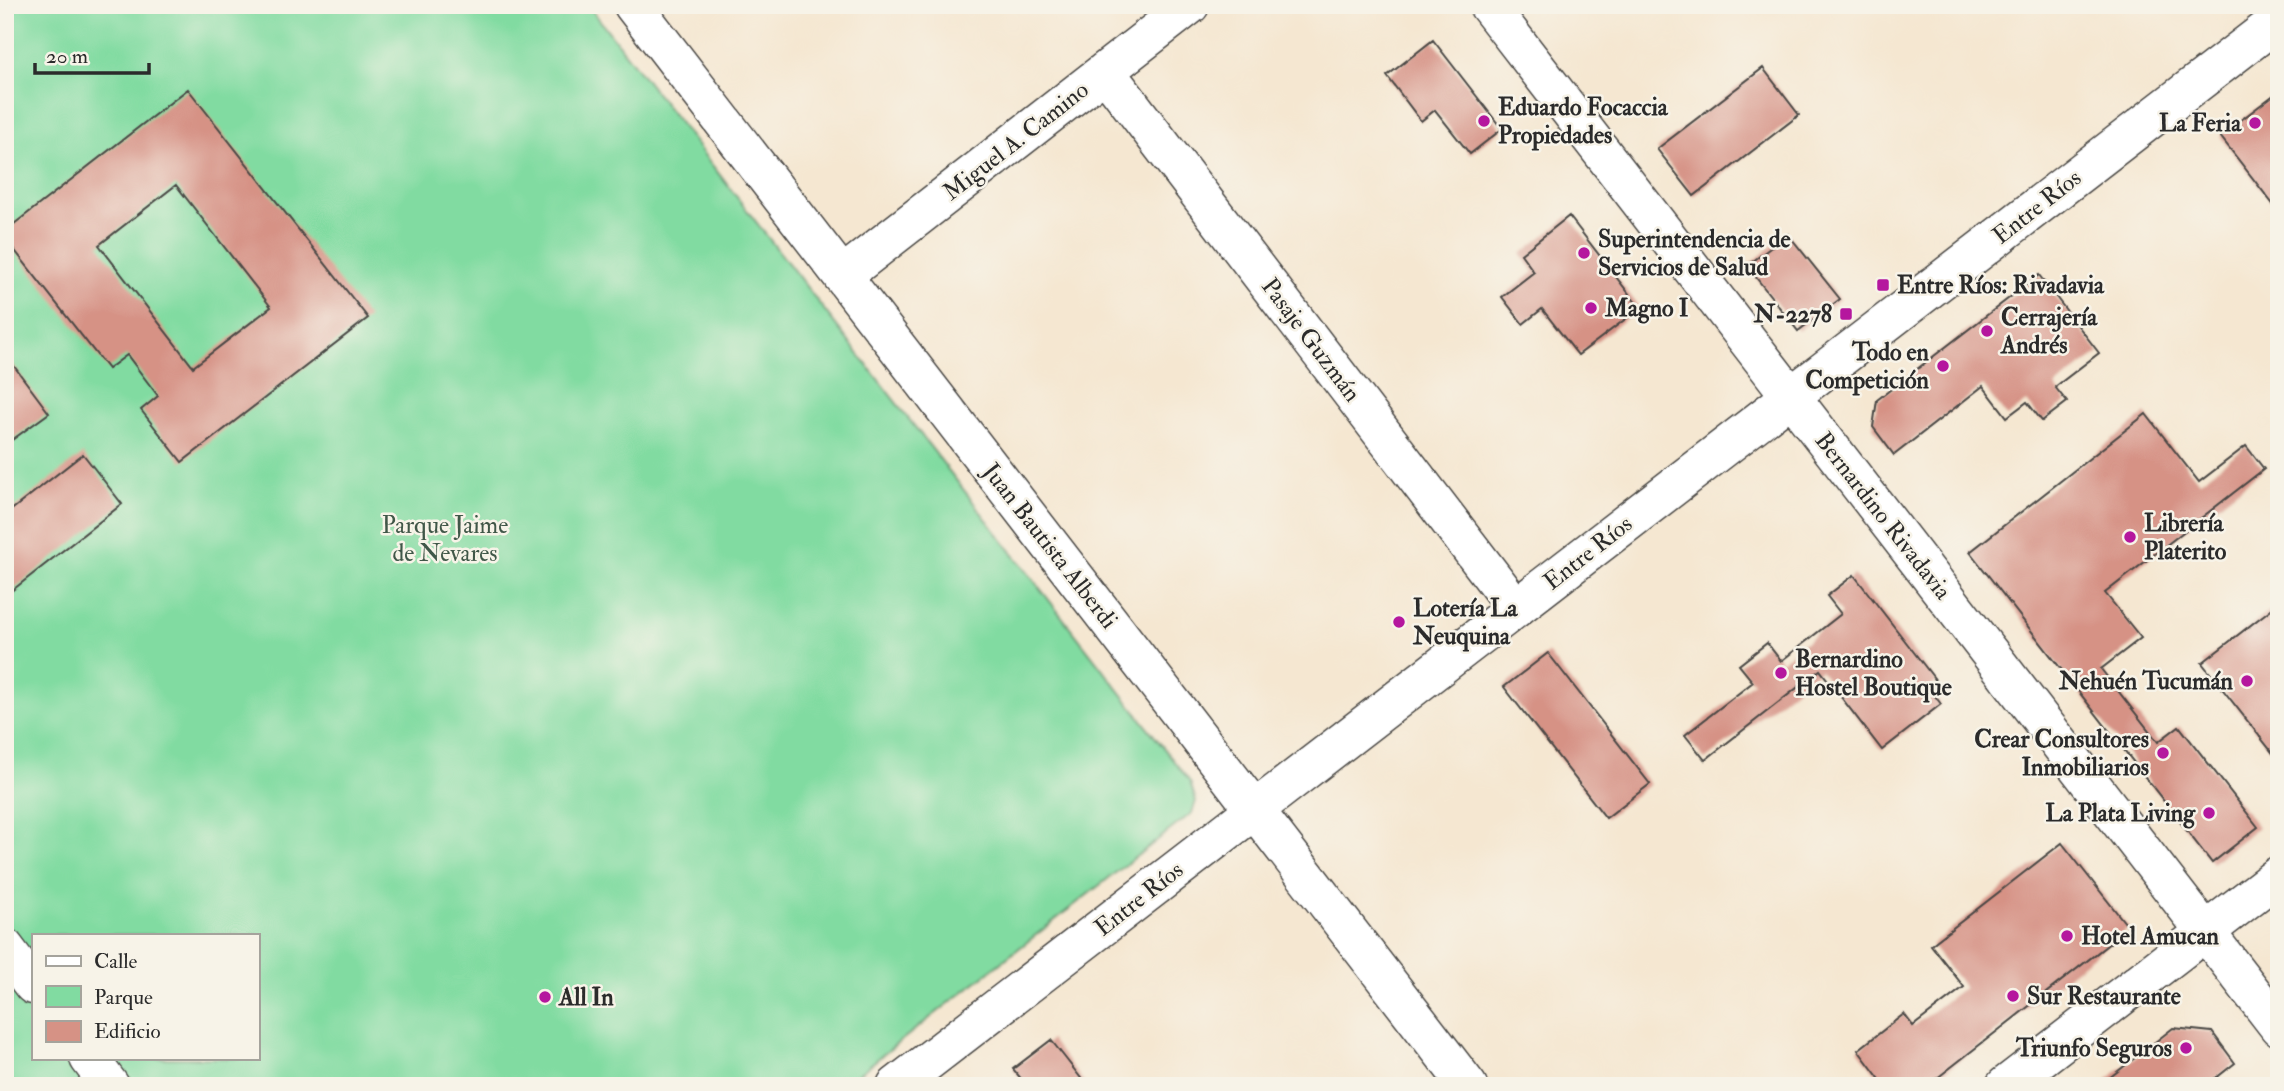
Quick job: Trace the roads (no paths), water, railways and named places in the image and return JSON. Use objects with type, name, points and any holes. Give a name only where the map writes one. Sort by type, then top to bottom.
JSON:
[{"type":"street","name":"Juan Bautista Alberdi","points":[[633,5],[1468,1086]]},
{"type":"street","name":"Miguel A. Camino","points":[[842,276],[1190,5]]},
{"type":"street","name":"Bernardino Rivadavia","points":[[1488,5],[2279,1027]]},
{"type":"street","name":"Entre Ríos","points":[[897,1086],[2279,20]]},
{"type":"street","name":"Pasaje Guzmán","points":[[1105,71],[1516,608]]},
{"type":"street","points":[[2005,1086],[2279,875]]},
{"type":"street","points":[[5,948],[32,984]]},
{"type":"street","points":[[90,1060],[110,1086]]},
{"type":"place","name":"Eduardo Focaccia Propiedades","points":[[1484,121]]},
{"type":"place","name":"La Feria","points":[[2255,123]]},
{"type":"place","name":"Superintendencia de Servicios de Salud","points":[[1584,253]]},
{"type":"place","name":"Entre Ríos: Rivadavia","points":[[1883,285]]},
{"type":"place","name":"Magno I","points":[[1591,308]]},
{"type":"place","name":"N-2278","points":[[1846,314]]},
{"type":"place","name":"Cerrajería Andrés","points":[[1987,331]]},
{"type":"place","name":"Todo en Competición","points":[[1943,366]]},
{"type":"place","name":"Librería Platerito","points":[[2130,537]]},
{"type":"place","name":"Lotería La Neuquina","points":[[1399,622]]},
{"type":"place","name":"Bernardino Hostel Boutique","points":[[1781,673]]},
{"type":"place","name":"Nehuén Tucumán","points":[[2247,681]]},
{"type":"place","name":"Crear Consultores Inmobiliarios","points":[[2163,753]]},
{"type":"place","name":"La Plata Living","points":[[2209,813]]},
{"type":"place","name":"Hotel Amucan","points":[[2067,936]]},
{"type":"place","name":"Sur Restaurante","points":[[2013,996]]},
{"type":"place","name":"All In","points":[[545,997]]},
{"type":"place","name":"Triunfo Seguros","points":[[2186,1048]]},
{"type":"park label","name":"Parque Jaime de Nevares","points":[[445,539]]}]
